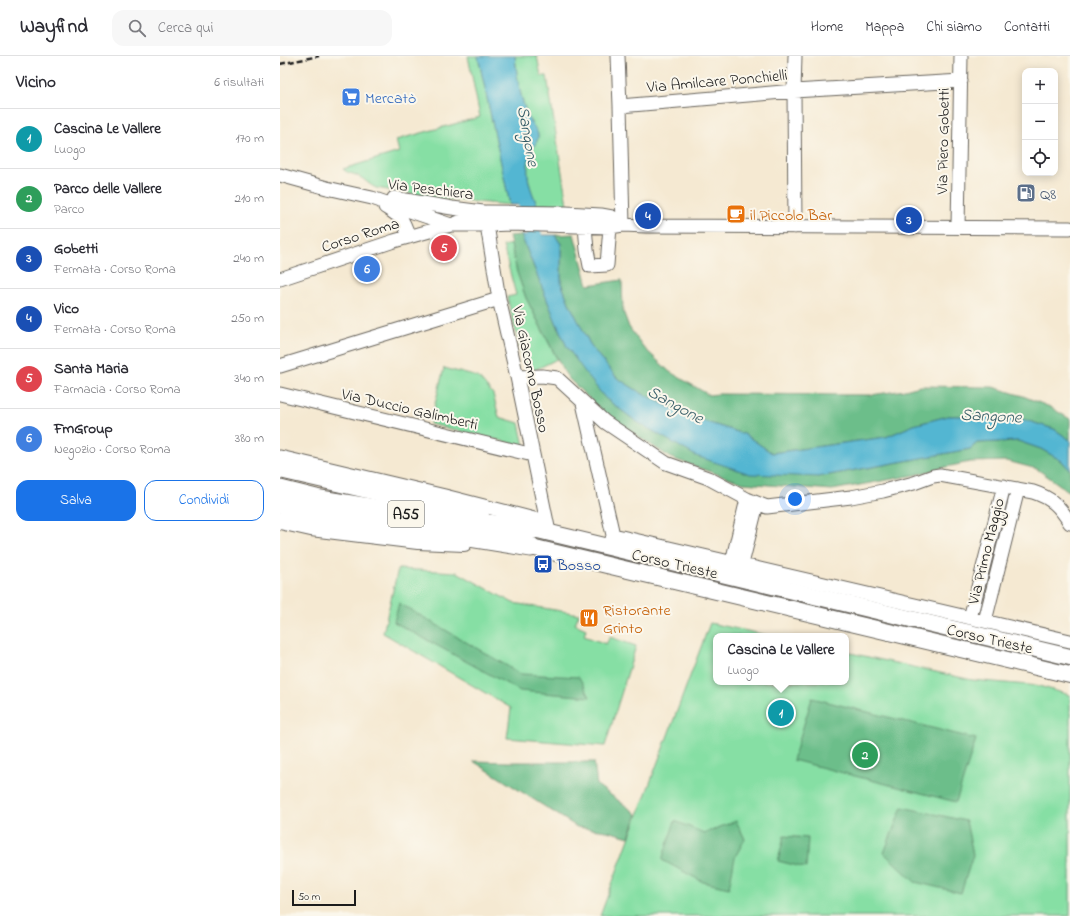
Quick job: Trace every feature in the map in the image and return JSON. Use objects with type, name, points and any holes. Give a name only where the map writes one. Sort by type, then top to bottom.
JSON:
[{"type":"highway","name":"A55","points":[[280,490],[316,498],[424,517],[540,532]]},
{"type":"highway","name":"A55","points":[[280,504],[314,512],[540,532]]},
{"type":"main road","name":"Corso Trieste","points":[[280,470],[540,532],[1070,675]]},
{"type":"main road","name":"Corso Trieste","points":[[280,521],[311,528],[418,541],[540,532],[612,541],[1070,657]]},
{"type":"street","points":[[618,56],[623,225]]},
{"type":"street","points":[[795,56],[795,227]]},
{"type":"street","name":"Via Piero Gobetti","points":[[958,227],[961,56]]},
{"type":"street","name":"Via Amilcare Ponchielli","points":[[620,106],[794,91],[960,81]]},
{"type":"street","name":"Via Peschiera","points":[[280,175],[327,188],[372,198],[451,225]]},
{"type":"street","name":"Via Peschiera","points":[[372,198],[397,198],[452,208],[486,212]]},
{"type":"street","name":"Via Peschiera","points":[[372,198],[402,219],[409,237]]},
{"type":"street","name":"Corso Roma","points":[[280,279],[394,240],[451,225],[486,212],[513,216],[556,226],[610,227],[623,225],[1070,228]]},
{"type":"street","name":"Via Giacomo Bosso","points":[[486,212],[486,226],[499,299],[533,454],[540,532]]},
{"type":"street","name":"Corso Roma","points":[[513,216],[566,213],[601,215],[612,217],[623,225]]},
{"type":"street","points":[[486,226],[492,218],[509,215],[513,216]]},
{"type":"street","name":"Corso Roma","points":[[451,225],[486,226]]},
{"type":"street","points":[[585,226],[586,250],[590,266],[607,265],[610,227]]},
{"type":"street","points":[[280,366],[499,299]]},
{"type":"street","points":[[517,377],[542,376],[557,378],[604,422],[666,463],[708,478],[752,501],[767,507],[852,497],[914,484],[933,476],[940,475],[1004,486],[1045,496],[1057,505],[1070,523]]},
{"type":"street","name":"Via Duccio Galimberti","points":[[280,394],[533,454]]},
{"type":"street","points":[[583,403],[612,541]]},
{"type":"street","points":[[280,457],[445,496],[540,532]]},
{"type":"street","name":"Via Primo Maggio","points":[[970,618],[1004,486]]},
{"type":"street","name":"Via Primo Maggio","points":[[985,621],[1018,489]]},
{"type":"street","points":[[737,563],[752,501]]},
{"type":"street","name":"Corso Trieste","points":[[612,541],[737,563],[1070,641]]},
{"type":"green space","points":[[468,56],[478,56],[510,205],[444,199],[376,188],[360,177],[343,169],[399,152],[396,140],[480,117]]},
{"type":"green space","points":[[515,56],[537,56],[541,76],[547,76],[567,205],[537,205],[532,191],[528,179],[528,166],[531,151],[537,141],[538,135],[523,104]]},
{"type":"green space","points":[[574,234],[588,285],[622,280],[623,311],[629,327],[644,348],[670,372],[709,395],[871,395],[905,390],[920,386],[993,387],[1023,396],[1050,407],[1070,419],[1070,440],[1054,429],[1025,420],[988,416],[948,416],[914,425],[886,437],[772,453],[744,434],[703,421],[669,407],[641,393],[617,378],[592,348],[569,303],[561,283],[561,244],[555,235]]},
{"type":"green space","points":[[521,235],[567,347],[605,398],[637,422],[818,477],[970,449],[977,443],[1018,441],[1041,449],[1062,461],[1070,470],[1070,493],[1037,469],[1007,461],[970,462],[915,475],[832,490],[743,483],[671,458],[607,416],[569,379],[526,298],[517,272],[509,236]]},
{"type":"green space","points":[[511,244],[517,272],[526,298],[557,359],[537,369],[531,370],[524,364],[507,297],[516,295],[503,246]]},
{"type":"green space","points":[[444,368],[478,377],[493,394],[499,417],[519,423],[524,446],[430,424]]},
{"type":"green space","points":[[398,569],[457,572],[513,603],[579,614],[575,624],[586,629],[584,636],[606,644],[610,637],[636,646],[605,746],[507,738],[511,708],[383,633]]},
{"type":"green space","points":[[399,603],[521,674],[579,677],[590,697],[520,691],[394,622]]},
{"type":"green space","points":[[710,623],[757,633],[713,633],[713,685],[849,685],[849,653],[972,680],[1039,686],[1070,695],[1070,916],[600,916]]},
{"type":"green space","points":[[812,698],[976,739],[956,802],[793,760]]},
{"type":"green space","points":[[473,761],[594,762],[597,785],[637,814],[629,837],[607,831],[577,827]]},
{"type":"green space","points":[[902,807],[966,821],[973,855],[961,893],[915,882],[884,853]]},
{"type":"green space","points":[[675,821],[704,833],[736,821],[745,839],[735,857],[729,888],[703,882],[662,860]]},
{"type":"green space","points":[[784,836],[808,838],[806,868],[778,861]]},
{"type":"water","points":[[478,56],[515,56],[523,104],[538,135],[537,141],[531,151],[528,166],[528,179],[537,205],[510,205]]},
{"type":"water","points":[[521,235],[555,235],[561,244],[561,283],[569,303],[592,348],[617,378],[641,393],[669,407],[703,421],[744,434],[772,453],[886,437],[914,425],[948,416],[988,416],[1025,420],[1054,429],[1070,440],[1070,470],[1062,461],[1041,449],[1018,441],[977,443],[970,449],[818,477],[750,474],[696,456],[637,422],[605,398],[567,347]]},
{"type":"waterway","name":"Sangone","points":[[520,185],[540,254]]},
{"type":"railway","points":[[280,64],[319,56]]},
{"type":"place","name":"Mercatò","points":[[351,97]]},
{"type":"place","name":"Q8","points":[[1026,193]]},
{"type":"place","name":"il Piccolo Bar","points":[[736,214]]},
{"type":"place","name":"Vico","points":[[648,216]]},
{"type":"place","name":"Gobetti","points":[[909,220]]},
{"type":"place","name":"Santa Maria","points":[[444,248]]},
{"type":"place","name":"FmGroup","points":[[367,269]]},
{"type":"place","name":"Bosso","points":[[543,564]]},
{"type":"place","name":"Ristorante Grinto","points":[[589,618]]},
{"type":"place","name":"Cascina Le Vallere","points":[[781,713]]},
{"type":"place","name":"Parco delle Vallere","points":[[865,755]]}]
